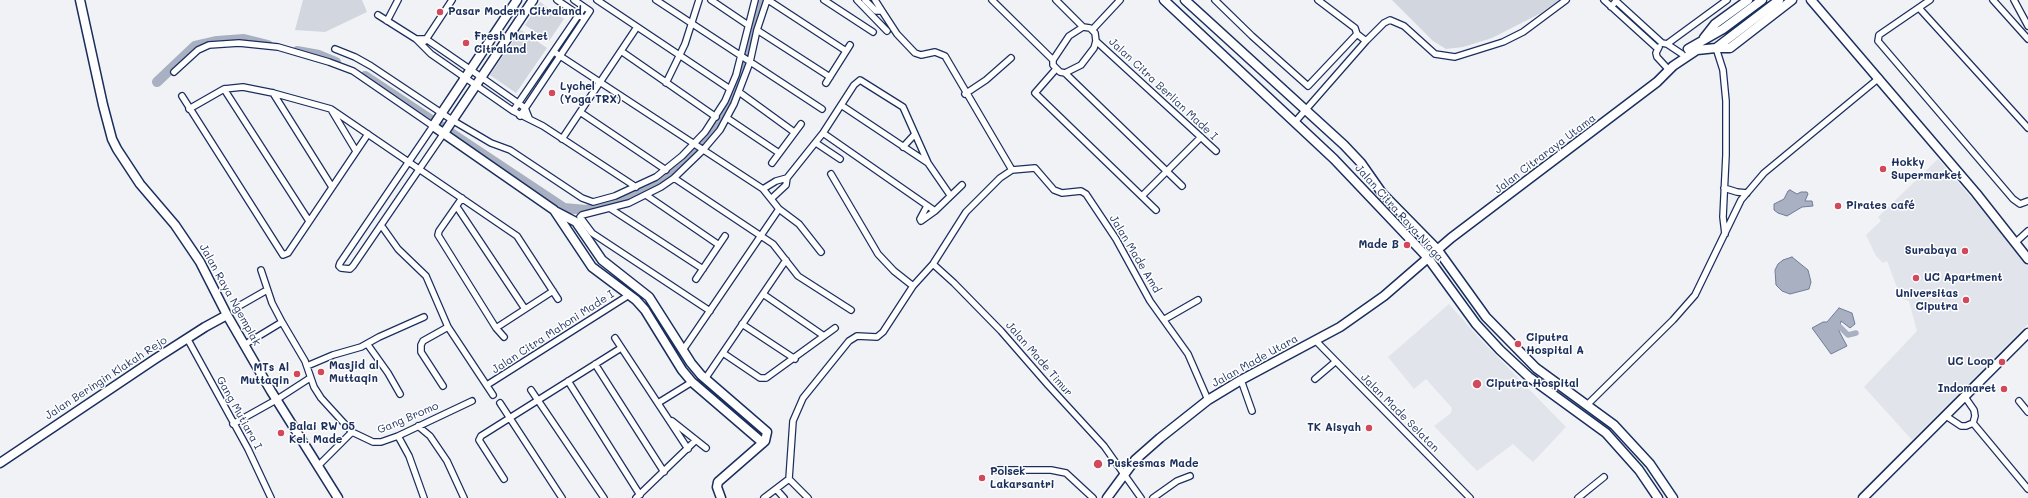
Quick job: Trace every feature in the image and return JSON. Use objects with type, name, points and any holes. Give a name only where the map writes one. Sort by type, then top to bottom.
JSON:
[{"type":"street","name":"Jalan Raya Ngemplak","points":[[82,0],[103,105],[112,139],[117,149],[140,184],[175,225],[191,248],[227,315],[276,400],[338,498]]},
{"type":"street","points":[[387,21],[398,0]]},
{"type":"street","points":[[422,46],[452,0]]},
{"type":"street","points":[[517,0],[340,263],[340,267],[352,268],[533,0]]},
{"type":"street","points":[[557,0],[585,19]]},
{"type":"street","points":[[520,116],[590,11],[574,0]]},
{"type":"street","points":[[597,0],[730,89]]},
{"type":"street","points":[[656,0],[822,109]]},
{"type":"street","points":[[666,83],[680,56],[692,24],[698,0]]},
{"type":"street","points":[[711,0],[748,25]]},
{"type":"street","points":[[710,311],[592,233],[580,218],[582,215],[611,209],[646,195],[674,178],[698,147],[716,117],[730,89],[741,56],[755,0]]},
{"type":"street","points":[[335,50],[355,57],[371,66],[452,121],[491,143],[510,150],[582,198],[593,202],[636,187],[666,170],[698,147],[727,118],[739,92],[757,30],[768,0],[846,51]]},
{"type":"street","points":[[824,0],[873,32]]},
{"type":"street","points":[[857,0],[887,31]]},
{"type":"street","points":[[865,0],[876,11],[882,11]]},
{"type":"street","points":[[808,498],[789,479],[793,421],[803,398],[849,341],[857,336],[877,337],[881,334],[913,286],[933,264],[966,212],[1000,178],[1012,170],[945,56],[935,52],[921,55],[915,53],[894,30],[875,0]]},
{"type":"street","points":[[992,0],[1052,60],[1056,69],[1065,73],[1182,186]]},
{"type":"street","points":[[1056,0],[1083,28],[1092,30]]},
{"type":"street","points":[[1092,30],[1120,0]]},
{"type":"street","name":"Jalan Citra Raya Niaga","points":[[1164,0],[1334,159],[1428,258],[1476,324],[1500,350],[1529,377],[1606,433],[1623,450],[1658,498]]},
{"type":"street","name":"Jalan Citra Raya Niaga","points":[[1185,0],[1344,144],[1361,163],[1382,193],[1437,249],[1486,317],[1536,368],[1588,404],[1632,442],[1650,464],[1673,498]]},
{"type":"street","points":[[1215,0],[1252,36],[1308,86],[1357,34]]},
{"type":"street","points":[[1318,0],[1355,28],[1357,34],[1366,41]]},
{"type":"street","points":[[1295,122],[1366,41],[1384,23],[1390,20],[1404,26],[1435,54],[1455,57],[1503,42],[1523,32],[1566,0]]},
{"type":"street","points":[[1604,0],[1658,49]]},
{"type":"street","points":[[1671,68],[1657,57],[1656,52],[1658,49],[1727,0]]},
{"type":"street","name":"Jalan Citraraya Utama","points":[[1704,39],[1715,24],[1748,0]]},
{"type":"street","name":"Jalan Citraraya Utama","points":[[1428,258],[1437,249],[1657,82],[1682,54],[1704,39],[1723,29],[1762,0]]},
{"type":"street","points":[[1725,234],[1723,217],[1726,102],[1723,70],[1716,48],[1779,0]]},
{"type":"street","name":"Jalan Citraraya Utama","points":[[1671,68],[1697,50],[1730,48],[1792,0]]},
{"type":"street","points":[[1811,0],[1879,78],[2016,242],[2028,259]]},
{"type":"street","points":[[1930,0],[1879,35],[1878,41],[2013,199],[2020,204],[2028,201]]},
{"type":"street","points":[[1993,0],[2028,39]]},
{"type":"street","points":[[2014,0],[2028,26]]},
{"type":"street","points":[[1611,7],[1616,1],[1665,44],[1682,54]]},
{"type":"street","points":[[513,111],[584,7]]},
{"type":"street","points":[[1919,8],[2028,128]]},
{"type":"street","points":[[378,15],[416,39],[430,54],[520,116],[529,118],[636,187]]},
{"type":"street","points":[[562,139],[637,27]]},
{"type":"street","points":[[1052,60],[1063,42],[1072,34],[1083,28]]},
{"type":"street","points":[[757,30],[830,77]]},
{"type":"street","points":[[1065,73],[1086,60],[1094,48],[1096,41],[1092,30]]},
{"type":"street","points":[[416,39],[426,39],[481,77],[525,108],[529,118]]},
{"type":"street","name":"Jalan Citra Berlian Made I","points":[[1096,41],[1216,151]]},
{"type":"street","points":[[174,72],[198,50],[209,45],[239,43],[278,47],[329,62],[353,71],[434,124],[554,210],[573,220],[581,228],[602,260],[644,292],[654,302],[691,363],[705,379],[764,429],[767,435],[762,443],[718,482],[717,487],[721,498]]},
{"type":"street","points":[[826,83],[850,45]]},
{"type":"street","points":[[430,54],[436,46]]},
{"type":"street","points":[[620,51],[716,117]]},
{"type":"street","points":[[554,52],[763,190],[772,198],[780,209],[799,224],[822,252]]},
{"type":"street","points":[[966,94],[986,80],[1011,58]]},
{"type":"street","points":[[1056,69],[1035,93],[1156,210]]},
{"type":"street","points":[[1579,413],[1673,320],[1695,294],[1741,200],[1764,173],[1879,78]]},
{"type":"street","points":[[772,198],[786,185],[787,178],[816,143],[857,82],[864,80],[903,107],[928,163],[950,195]]},
{"type":"street","points":[[189,109],[224,89],[243,87],[273,93],[331,110],[517,236],[558,299]]},
{"type":"street","points":[[224,89],[309,221]]},
{"type":"street","points":[[739,92],[794,132]]},
{"type":"street","points":[[273,93],[332,187]]},
{"type":"street","points":[[182,96],[282,254],[288,253],[368,134]]},
{"type":"street","points":[[841,105],[928,163]]},
{"type":"street","points":[[331,110],[356,151]]},
{"type":"street","points":[[580,112],[666,170]]},
{"type":"street","points":[[727,118],[779,153]]},
{"type":"street","points":[[772,163],[801,124]]},
{"type":"street","points":[[823,133],[935,211]]},
{"type":"street","points":[[903,147],[915,134]]},
{"type":"street","points":[[1142,196],[1166,170],[1201,137]]},
{"type":"street","points":[[816,143],[840,159]]},
{"type":"street","name":"Jalan Made Amd","points":[[1012,170],[1035,168],[1054,190],[1062,193],[1081,191],[1086,194],[1116,239],[1150,300],[1165,319],[1188,354],[1208,400]]},
{"type":"street","points":[[831,174],[878,254],[894,271],[913,286]]},
{"type":"street","points":[[674,178],[773,244],[798,276],[850,310]]},
{"type":"street","points":[[763,190],[776,181],[787,178]]},
{"type":"street","points":[[927,206],[920,220],[935,211],[962,185]]},
{"type":"street","points":[[1724,188],[1747,193]]},
{"type":"street","points":[[646,195],[719,245]]},
{"type":"street","points":[[462,198],[457,207],[438,231],[438,234],[496,328],[504,337]]},
{"type":"street","points":[[457,207],[525,309]]},
{"type":"street","points":[[611,209],[703,269]]},
{"type":"street","points":[[683,350],[780,209]]},
{"type":"street","points":[[554,210],[566,225],[592,267],[629,295],[645,310],[682,370],[692,382],[762,443]]},
{"type":"street","points":[[566,225],[573,220]]},
{"type":"street","points":[[381,225],[398,249],[426,276],[448,327],[493,395]]},
{"type":"street","points":[[2016,242],[2028,231]]},
{"type":"street","points":[[696,279],[725,236]]},
{"type":"street","name":"Jalan Made Utara","points":[[1107,498],[1135,460],[1208,400],[1241,380],[1340,327],[1384,296],[1428,258]]},
{"type":"street","points":[[705,379],[786,260]]},
{"type":"street","name":"Jalan Made Timur","points":[[933,264],[954,283],[1001,331],[1104,446],[1141,498]]},
{"type":"street","points":[[261,270],[267,290],[282,322],[307,366],[310,378],[321,398],[352,432],[318,466]]},
{"type":"street","points":[[239,306],[267,290]]},
{"type":"street","points":[[496,328],[553,291]]},
{"type":"street","points":[[763,294],[824,336]]},
{"type":"street","name":"Jalan Citra Mahoni Made I","points":[[487,386],[629,295]]},
{"type":"street","points":[[1165,319],[1198,300]]},
{"type":"street","name":"Jalan Beringin Klakah Rejo","points":[[0,463],[66,417],[187,338],[227,315]]},
{"type":"street","points":[[307,366],[333,355],[368,345],[379,337],[424,317]]},
{"type":"street","points":[[244,345],[282,322]]},
{"type":"street","points":[[742,324],[795,359]]},
{"type":"street","points":[[443,386],[421,352],[421,345],[423,341],[448,327]]},
{"type":"street","points":[[723,353],[760,378],[766,378],[795,359],[835,328]]},
{"type":"street","points":[[1863,498],[2028,333]]},
{"type":"street","name":"Gang Mutiara I","points":[[187,338],[248,449],[271,498]]},
{"type":"street","points":[[615,338],[688,448]]},
{"type":"street","name":"Jalan Made Selatan","points":[[1316,341],[1470,498]]},
{"type":"street","points":[[368,345],[388,373],[400,394]]},
{"type":"street","points":[[504,478],[479,440],[481,436],[621,348]]},
{"type":"street","points":[[1315,379],[1335,362]]},
{"type":"street","points":[[595,364],[664,472]]},
{"type":"street","points":[[233,424],[276,400],[310,378]]},
{"type":"street","points":[[1241,380],[1252,411]]},
{"type":"street","points":[[568,381],[638,496],[696,440]]},
{"type":"street","points":[[658,403],[692,382]]},
{"type":"street","points":[[531,390],[604,498]]},
{"type":"street","points":[[1965,397],[1974,410],[1975,416],[1973,423]]},
{"type":"street","name":"Gang Bromo","points":[[352,432],[375,442],[398,436],[472,401]]},
{"type":"street","points":[[2019,401],[2028,412]]},
{"type":"street","points":[[500,403],[562,498]]},
{"type":"street","points":[[1946,416],[1961,426],[1966,426],[1973,423]]},
{"type":"street","points":[[667,417],[706,448]]},
{"type":"street","points":[[1973,423],[2028,490]]},
{"type":"street","points":[[418,426],[430,436],[447,461],[464,498]]},
{"type":"street","points":[[398,436],[409,456],[424,498]]},
{"type":"street","points":[[997,470],[1051,470],[1068,473],[1093,498]]},
{"type":"street","points":[[1153,498],[1177,481],[1190,476]]},
{"type":"street","points":[[1578,498],[1604,477]]},
{"type":"street","points":[[764,498],[789,479]]},
{"type":"street","points":[[776,488],[784,498]]},
{"type":"shaded area","points":[[303,0],[362,0],[367,12],[325,32],[295,30]]},
{"type":"shaded area","points":[[1392,0],[1559,0],[1541,13],[1492,38],[1463,47],[1446,49],[1433,41]]},
{"type":"shaded area","points":[[540,2],[564,19],[549,41],[525,25]]},
{"type":"shaded area","points":[[521,30],[547,48],[516,93],[490,75]]},
{"type":"shaded area","name":"Universitas Ciputra","points":[[1938,159],[2014,247],[2028,267],[2028,324],[1912,440],[1864,387],[1917,331],[1909,301],[1901,298],[1887,261],[1883,263],[1876,256],[1866,235],[1881,221],[1878,217]]},
{"type":"shaded area","name":"Ciputra Hospital","points":[[1449,304],[1479,338],[1566,427],[1533,462],[1513,444],[1477,471],[1434,426],[1451,413],[1452,408],[1426,379],[1414,389],[1388,357]]},
{"type":"water","points":[[1790,190],[1797,194],[1807,192],[1808,194],[1805,201],[1812,201],[1813,206],[1802,207],[1787,216],[1778,213],[1774,210],[1774,204],[1784,199]]},
{"type":"water","points":[[1792,257],[1808,270],[1811,282],[1809,289],[1790,294],[1782,291],[1776,285],[1775,270],[1778,264],[1783,260]]},
{"type":"water","points":[[1839,308],[1852,313],[1855,324],[1850,328],[1841,321],[1839,331],[1847,346],[1831,354],[1812,328],[1823,322],[1827,322]]},
{"type":"waterway","points":[[365,76],[564,208],[586,210],[636,195],[669,175],[702,144],[726,107],[731,95],[760,0]]},
{"type":"waterway","points":[[157,82],[195,46],[217,41],[244,39],[268,45]]},
{"type":"waterway","points":[[297,51],[319,55],[336,62]]},
{"type":"waterway","points":[[1839,326],[1848,335],[1856,333]]},
{"type":"place","name":"Pasar Modern Citraland","points":[[440,12]]},
{"type":"place","name":"Fresh Market Citraland","points":[[466,43]]},
{"type":"place","name":"Lychel (Yoga TRX)","points":[[552,93]]},
{"type":"place","name":"Hokky Supermarket","points":[[1883,169]]},
{"type":"place","name":"Pirates café","points":[[1838,206]]},
{"type":"place","name":"Made B","points":[[1407,245]]},
{"type":"place","name":"Surabaya","points":[[1965,251]]},
{"type":"place","name":"UC Apartment","points":[[1916,278]]},
{"type":"place","name":"Universitas Ciputra","points":[[1966,300]]},
{"type":"place","name":"Ciputra Hospital A","points":[[1518,344]]},
{"type":"place","name":"UC Loop","points":[[2002,362]]},
{"type":"place","name":"Masjid al Muttaqin","points":[[321,372]]},
{"type":"place","name":"MTs Al Muttaqin","points":[[297,374]]},
{"type":"place","name":"Ciputra Hospital","points":[[1477,384]]},
{"type":"place","name":"Indomaret","points":[[2004,389]]},
{"type":"place","name":"TK Aisyah","points":[[1369,428]]},
{"type":"place","name":"Balai RW 05 Kel. Made","points":[[281,433]]},
{"type":"place","name":"Puskesmas Made","points":[[1098,464]]},
{"type":"place","name":"Polsek Lakarsantri","points":[[982,478]]}]
